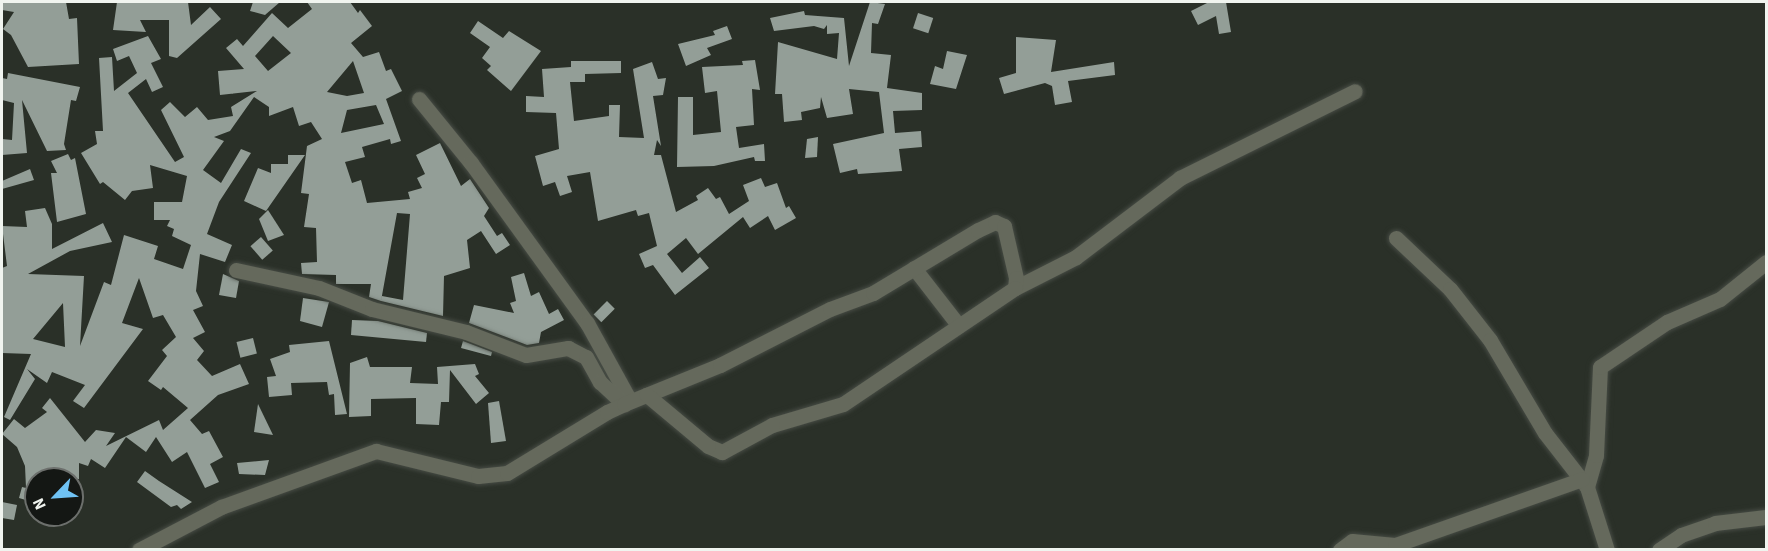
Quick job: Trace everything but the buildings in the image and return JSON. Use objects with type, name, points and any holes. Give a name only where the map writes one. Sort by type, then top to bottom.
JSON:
[{"type":"street","points":[[647,395],[708,446],[722,452],[772,425],[858,397],[1015,288],[1076,256],[1180,178],[1355,91]]},
{"type":"street","points":[[419,99],[471,163],[587,323],[627,403]]},
{"type":"street","points":[[139,549],[221,507],[376,451],[478,476],[507,472],[627,403],[873,292],[978,230],[1000,223],[1008,236],[1015,288]]},
{"type":"street","points":[[1396,238],[1450,289],[1490,340],[1545,433],[1584,483],[1607,549]]},
{"type":"street","points":[[1340,549],[1352,542],[1395,545],[1584,483],[1596,455],[1600,368],[1667,322],[1720,299],[1767,262]]},
{"type":"street","points":[[914,268],[959,326]]},
{"type":"street","points":[[236,270],[319,288],[372,309],[466,332],[526,355],[568,348],[586,357],[600,382],[627,403]]},
{"type":"street","points":[[1659,549],[1681,535],[1715,523],[1767,517]]}]
